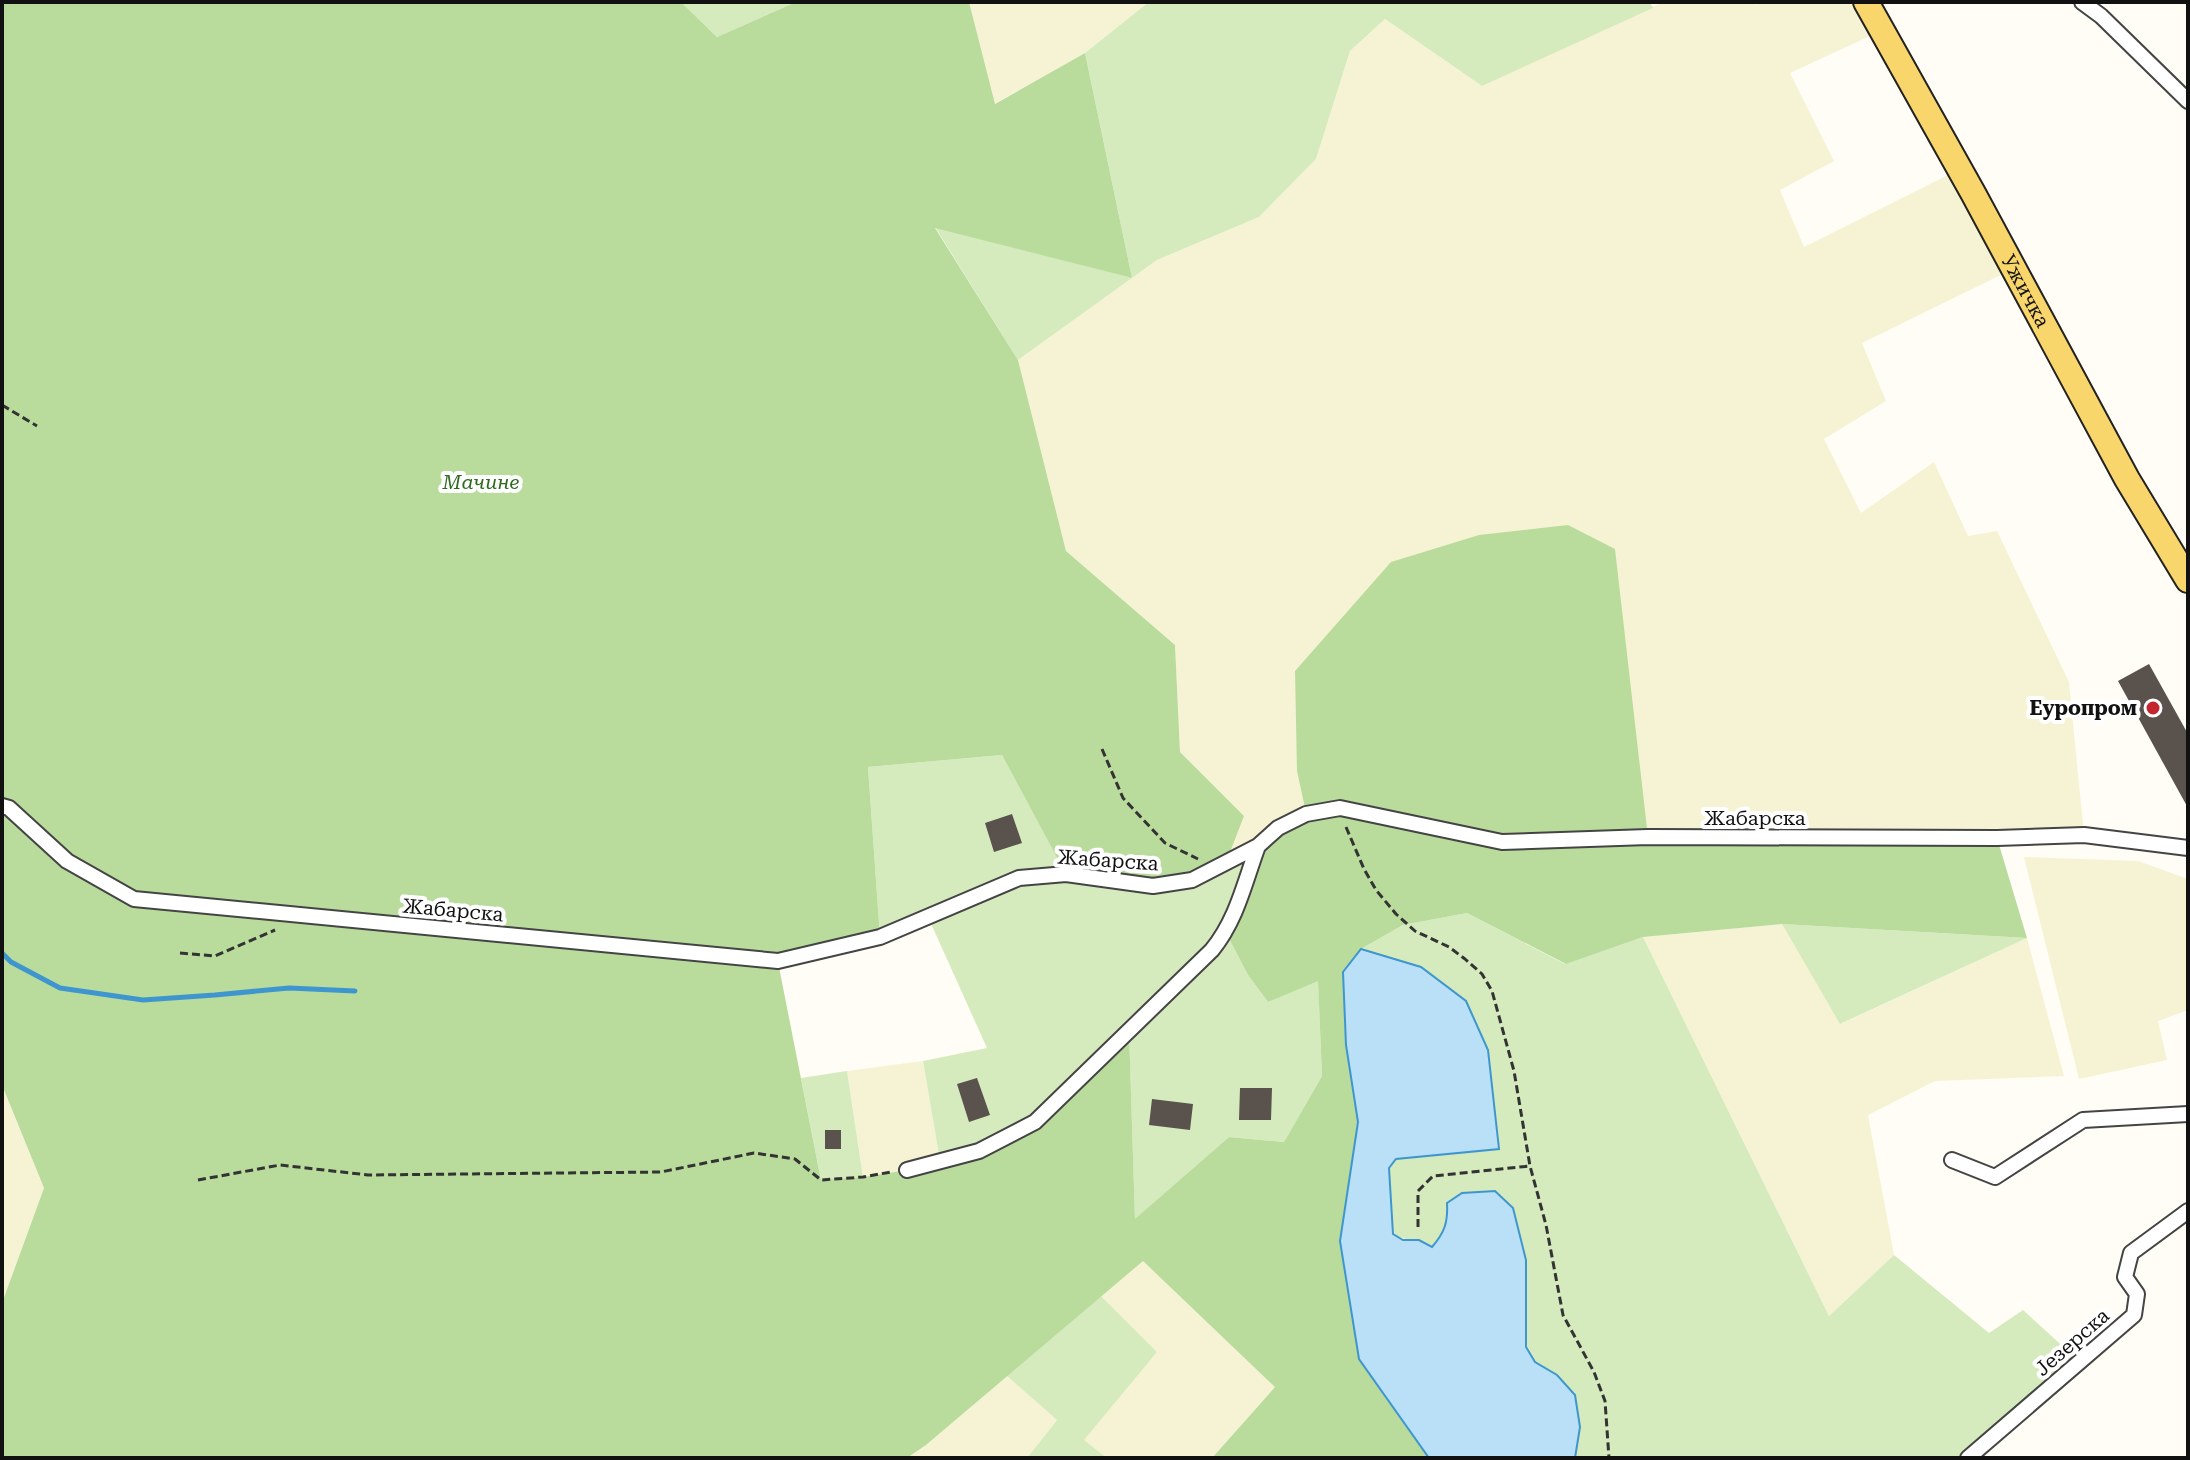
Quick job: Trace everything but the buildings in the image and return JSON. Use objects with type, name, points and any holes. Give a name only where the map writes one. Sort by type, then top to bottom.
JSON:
[{"type":"main road","name":"Ужичка","points":[[1866,2],[2127,479],[2188,580]]},
{"type":"street","points":[[2082,2],[2101,16],[2188,101]]},
{"type":"street","name":"Жабарска","points":[[2,806],[9,808],[67,861],[134,899],[778,961],[880,937],[1019,878],[1066,874],[1153,886],[1192,880],[1258,846],[1278,828],[1306,814],[1340,808],[1502,842],[1648,837],[1997,838],[2084,835],[2188,848]]},
{"type":"street","points":[[907,1170],[979,1151],[1035,1122],[1219,942],[1234,916],[1258,846]]},
{"type":"street","points":[[1952,1160],[1995,1177],[2083,1120],[2188,1114]]},
{"type":"street","name":"Језерска","points":[[1968,1458],[2134,1315],[2137,1294],[2125,1277],[2131,1253],[2188,1211]]},
{"type":"path","points":[[2,405],[37,426]]},
{"type":"path","points":[[1102,749],[1123,798],[1165,843],[1194,858],[1225,865]]},
{"type":"path","points":[[1340,808],[1364,869],[1376,890],[1415,931],[1449,947],[1465,959],[1482,974],[1492,991],[1514,1071],[1530,1166],[1546,1225],[1563,1315],[1594,1372],[1605,1401],[1609,1458]]},
{"type":"path","points":[[180,953],[215,956],[308,916]]},
{"type":"path","points":[[198,1180],[280,1165],[368,1175],[661,1172],[754,1153],[795,1159],[821,1180],[907,1170]]},
{"type":"path","points":[[1418,1227],[1418,1191],[1433,1176],[1530,1166]]},
{"type":"shaded area","points":[[969,2],[1149,3],[1085,53],[994,104]]},
{"type":"shaded area","points":[[1663,2],[1753,2],[1755,5],[1760,2],[1866,2],[1883,30],[1790,73],[1834,161],[1780,190],[1804,247],[1960,169],[2013,269],[1862,343],[1886,401],[1824,439],[1861,513],[1934,462],[1968,536],[1997,531],[2069,682],[2084,835],[1648,837],[1297,771],[1306,814],[1225,865],[1243,816],[1180,752],[1175,645],[1066,551],[1018,360],[1157,260],[1259,217],[1316,159],[1350,51],[1385,19],[1482,86]]},
{"type":"shaded area","points":[[2024,857],[2138,861],[2188,879],[2188,1010],[2158,1021],[2167,1060],[2079,1079]]},
{"type":"shaded area","points":[[1782,924],[1841,1024],[2027,938],[2064,1076],[1935,1081],[1868,1115],[1894,1255],[1829,1316],[1643,937]]},
{"type":"shaded area","points":[[923,1061],[940,1161],[863,1177],[847,1071]]},
{"type":"shaded area","points":[[2,1085],[44,1188],[2,1303]]},
{"type":"shaded area","points":[[1143,1260],[1275,1387],[1212,1458],[1107,1458],[1083,1440],[1157,1352],[1101,1296]]},
{"type":"shaded area","points":[[1007,1376],[1057,1420],[1027,1458],[907,1458],[926,1445]]},
{"type":"green space","name":"Мачине","points":[[2,2],[681,2],[717,37],[796,2],[969,2],[995,104],[1085,53],[1132,278],[935,228],[1018,360],[1066,551],[1175,645],[1180,752],[1244,816],[1225,865],[1153,886],[1066,874],[1002,755],[868,767],[880,937],[778,962],[821,1180],[907,1170],[979,1151],[1035,1122],[1129,1030],[1135,1219],[1229,1137],[1284,1142],[1322,1076],[1318,981],[1268,1002],[1248,975],[1226,933],[1258,846],[1306,813],[1297,771],[1295,671],[1391,562],[1479,535],[1568,525],[1615,549],[1648,837],[1997,838],[2027,938],[1782,924],[1643,937],[1566,964],[1467,913],[1403,925],[1361,949],[1346,1045],[1358,1122],[1340,1241],[1359,1359],[1429,1458],[1212,1458],[1275,1387],[1143,1261],[907,1458],[2,1458],[2,1303],[44,1188],[2,1085]]},
{"type":"green space","points":[[681,2],[796,2],[717,37]]},
{"type":"green space","points":[[1149,2],[1650,2],[1653,8],[1482,86],[1385,19],[1350,51],[1316,159],[1259,217],[1157,260],[1132,278],[1085,53]]},
{"type":"green space","points":[[935,227],[1132,278],[1018,360]]},
{"type":"green space","points":[[1002,755],[1067,874],[1153,886],[1258,846],[1226,933],[1248,975],[1268,1002],[1318,980],[1322,1076],[1284,1142],[1229,1137],[1135,1220],[1129,1031],[1035,1122],[940,1161],[923,1061],[987,1048],[928,917],[880,937],[868,767]]},
{"type":"green space","points":[[1467,913],[1565,964],[1643,937],[1829,1316],[1894,1255],[1989,1333],[2023,1310],[2080,1362],[1968,1458],[1575,1458],[1580,1427],[1557,1375],[1535,1362],[1526,1347],[1526,1260],[1448,1221],[1432,1247],[1393,1234],[1389,1168],[1396,1159],[1499,1149],[1488,1050],[1421,967],[1361,949],[1403,925]]},
{"type":"green space","points":[[1782,924],[2027,938],[1840,1024]]},
{"type":"green space","points":[[847,1071],[863,1177],[821,1180],[801,1078]]},
{"type":"green space","points":[[1101,1296],[1157,1352],[1084,1440],[1107,1458],[1027,1458],[1057,1420],[1007,1376]]},
{"type":"water","points":[[1361,949],[1421,967],[1466,1001],[1488,1050],[1499,1149],[1396,1159],[1389,1168],[1393,1234],[1403,1240],[1419,1240],[1432,1247],[1445,1226],[1447,1203],[1462,1193],[1495,1191],[1513,1208],[1526,1260],[1526,1347],[1535,1362],[1557,1375],[1575,1395],[1580,1427],[1575,1458],[1429,1458],[1359,1359],[1340,1241],[1358,1122],[1346,1045],[1343,972]]},
{"type":"waterway","points":[[2,953],[11,962],[60,988],[143,1000],[289,988],[355,991]]},
{"type":"place","name":"Еуропром","points":[[2153,708]]}]
